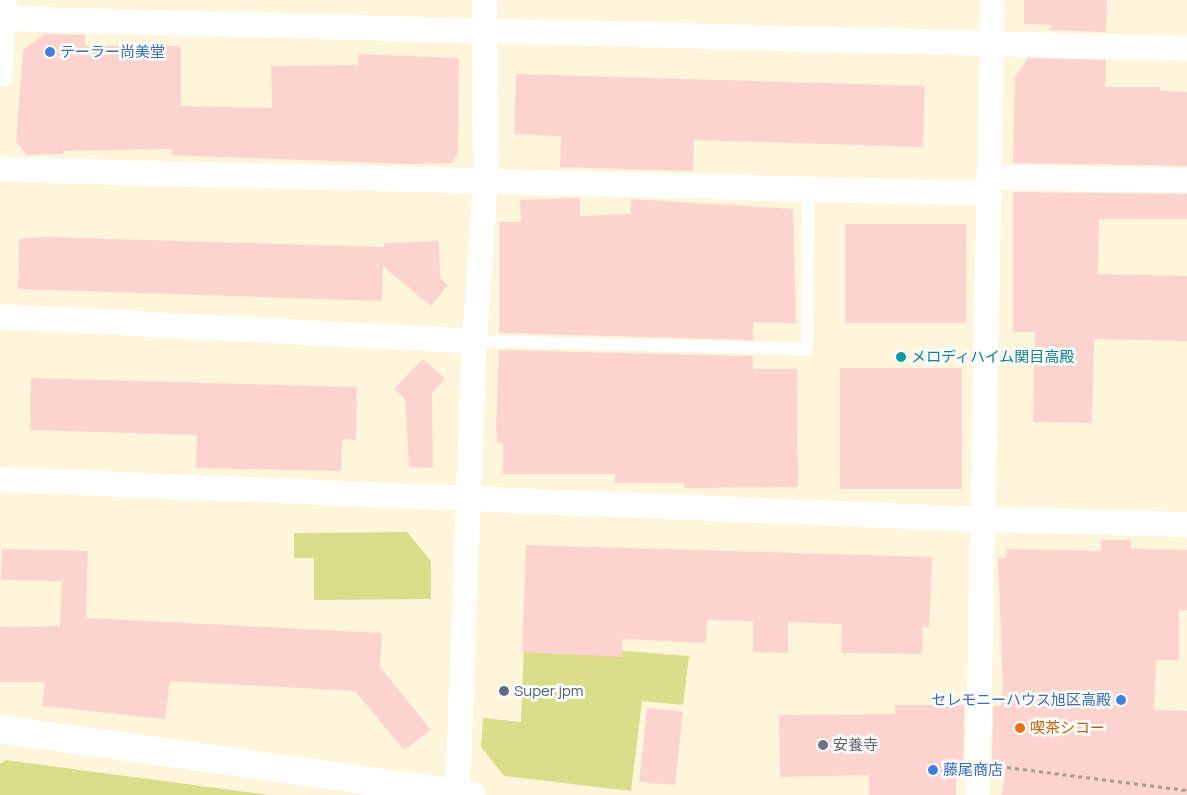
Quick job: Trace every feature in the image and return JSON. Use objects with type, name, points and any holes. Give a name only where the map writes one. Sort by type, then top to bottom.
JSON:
[{"type":"street","points":[[0,729],[462,794],[468,497],[474,341],[485,180],[484,0]]},
{"type":"street","points":[[977,795],[984,520],[992,0]]},
{"type":"street","points":[[0,74],[3,12],[483,33],[1187,48]]},
{"type":"street","points":[[0,169],[485,180],[808,192],[1187,180]]},
{"type":"street","points":[[0,316],[474,341]]},
{"type":"street","points":[[0,479],[984,520],[1187,524]]},
{"type":"lane","points":[[474,341],[806,349],[808,192]]},
{"type":"path","points":[[978,765],[1187,790]]},
{"type":"green space","points":[[407,532],[431,561],[431,599],[314,600],[314,558],[294,558],[294,533]]},
{"type":"green space","points":[[524,643],[689,656],[683,705],[642,701],[631,791],[504,776],[481,747],[483,718],[521,722]]},
{"type":"green space","points":[[5,760],[270,795],[0,795],[0,764]]},
{"type":"building","points":[[1024,0],[1107,0],[1106,32],[1049,30],[1053,25],[1024,24]]},
{"type":"building","points":[[44,34],[85,35],[85,46],[181,46],[181,106],[272,108],[271,66],[358,65],[358,54],[459,58],[458,153],[452,163],[409,164],[172,155],[172,149],[63,151],[63,154],[27,155],[16,142],[23,50]]},
{"type":"building","points":[[1028,58],[1106,60],[1105,87],[1160,87],[1160,91],[1187,92],[1187,166],[1013,163],[1015,77]]},
{"type":"building","points":[[516,74],[925,86],[923,147],[694,140],[693,171],[560,167],[561,136],[514,134]]},
{"type":"building","points":[[1013,192],[1187,194],[1187,219],[1099,219],[1098,274],[1187,276],[1187,341],[1094,339],[1092,423],[1033,422],[1035,332],[1013,332]]},
{"type":"building","points":[[580,198],[580,216],[631,214],[631,199],[793,209],[796,323],[753,322],[753,340],[499,333],[499,222],[521,222],[520,200]]},
{"type":"building","points":[[845,224],[966,224],[966,323],[845,323]]},
{"type":"building","points":[[45,237],[384,247],[384,243],[439,241],[440,278],[448,285],[431,306],[383,266],[382,301],[18,289],[19,239]]},
{"type":"building","points":[[499,350],[753,356],[753,369],[797,369],[798,487],[684,488],[684,483],[615,483],[615,474],[503,474],[503,443],[498,443],[496,429]]},
{"type":"building","points":[[423,359],[445,379],[432,393],[433,468],[409,467],[405,399],[394,389]]},
{"type":"building","points":[[840,368],[962,368],[962,489],[840,489]]},
{"type":"building","points":[[31,378],[357,387],[356,440],[342,439],[341,471],[196,468],[197,435],[30,430]]},
{"type":"building","points":[[1101,540],[1131,540],[1131,549],[1187,550],[1187,610],[1179,610],[1179,660],[1156,660],[1154,710],[1187,711],[1187,795],[1002,795],[1006,765],[992,765],[993,706],[1001,706],[1003,689],[998,558],[1006,558],[1006,549],[1101,551]]},
{"type":"building","points":[[526,545],[932,557],[929,627],[923,627],[922,654],[841,653],[842,624],[788,622],[788,653],[753,652],[753,621],[707,620],[706,643],[622,639],[622,657],[522,652]]},
{"type":"building","points":[[2,549],[88,551],[86,618],[382,633],[380,667],[431,730],[404,750],[355,691],[170,681],[165,719],[42,706],[45,682],[0,682],[0,627],[60,626],[62,581],[1,580]]},
{"type":"building","points":[[895,705],[964,705],[963,765],[956,765],[956,795],[869,795],[869,775],[780,777],[779,715],[895,714]]},
{"type":"building","points":[[647,708],[683,712],[675,785],[639,782]]},
{"type":"place","name":"テーラー尚美堂","points":[[50,52]]},
{"type":"place","name":"メロディハイム関目高殿","points":[[901,357]]},
{"type":"place","name":"Super jpm","points":[[504,691]]},
{"type":"place","name":"セレモニーハウス旭区高殿","points":[[1121,700]]},
{"type":"place","name":"喫茶シコー","points":[[1020,728]]},
{"type":"place","name":"安養寺","points":[[823,745]]},
{"type":"place","name":"藤尾商店","points":[[933,770]]}]
